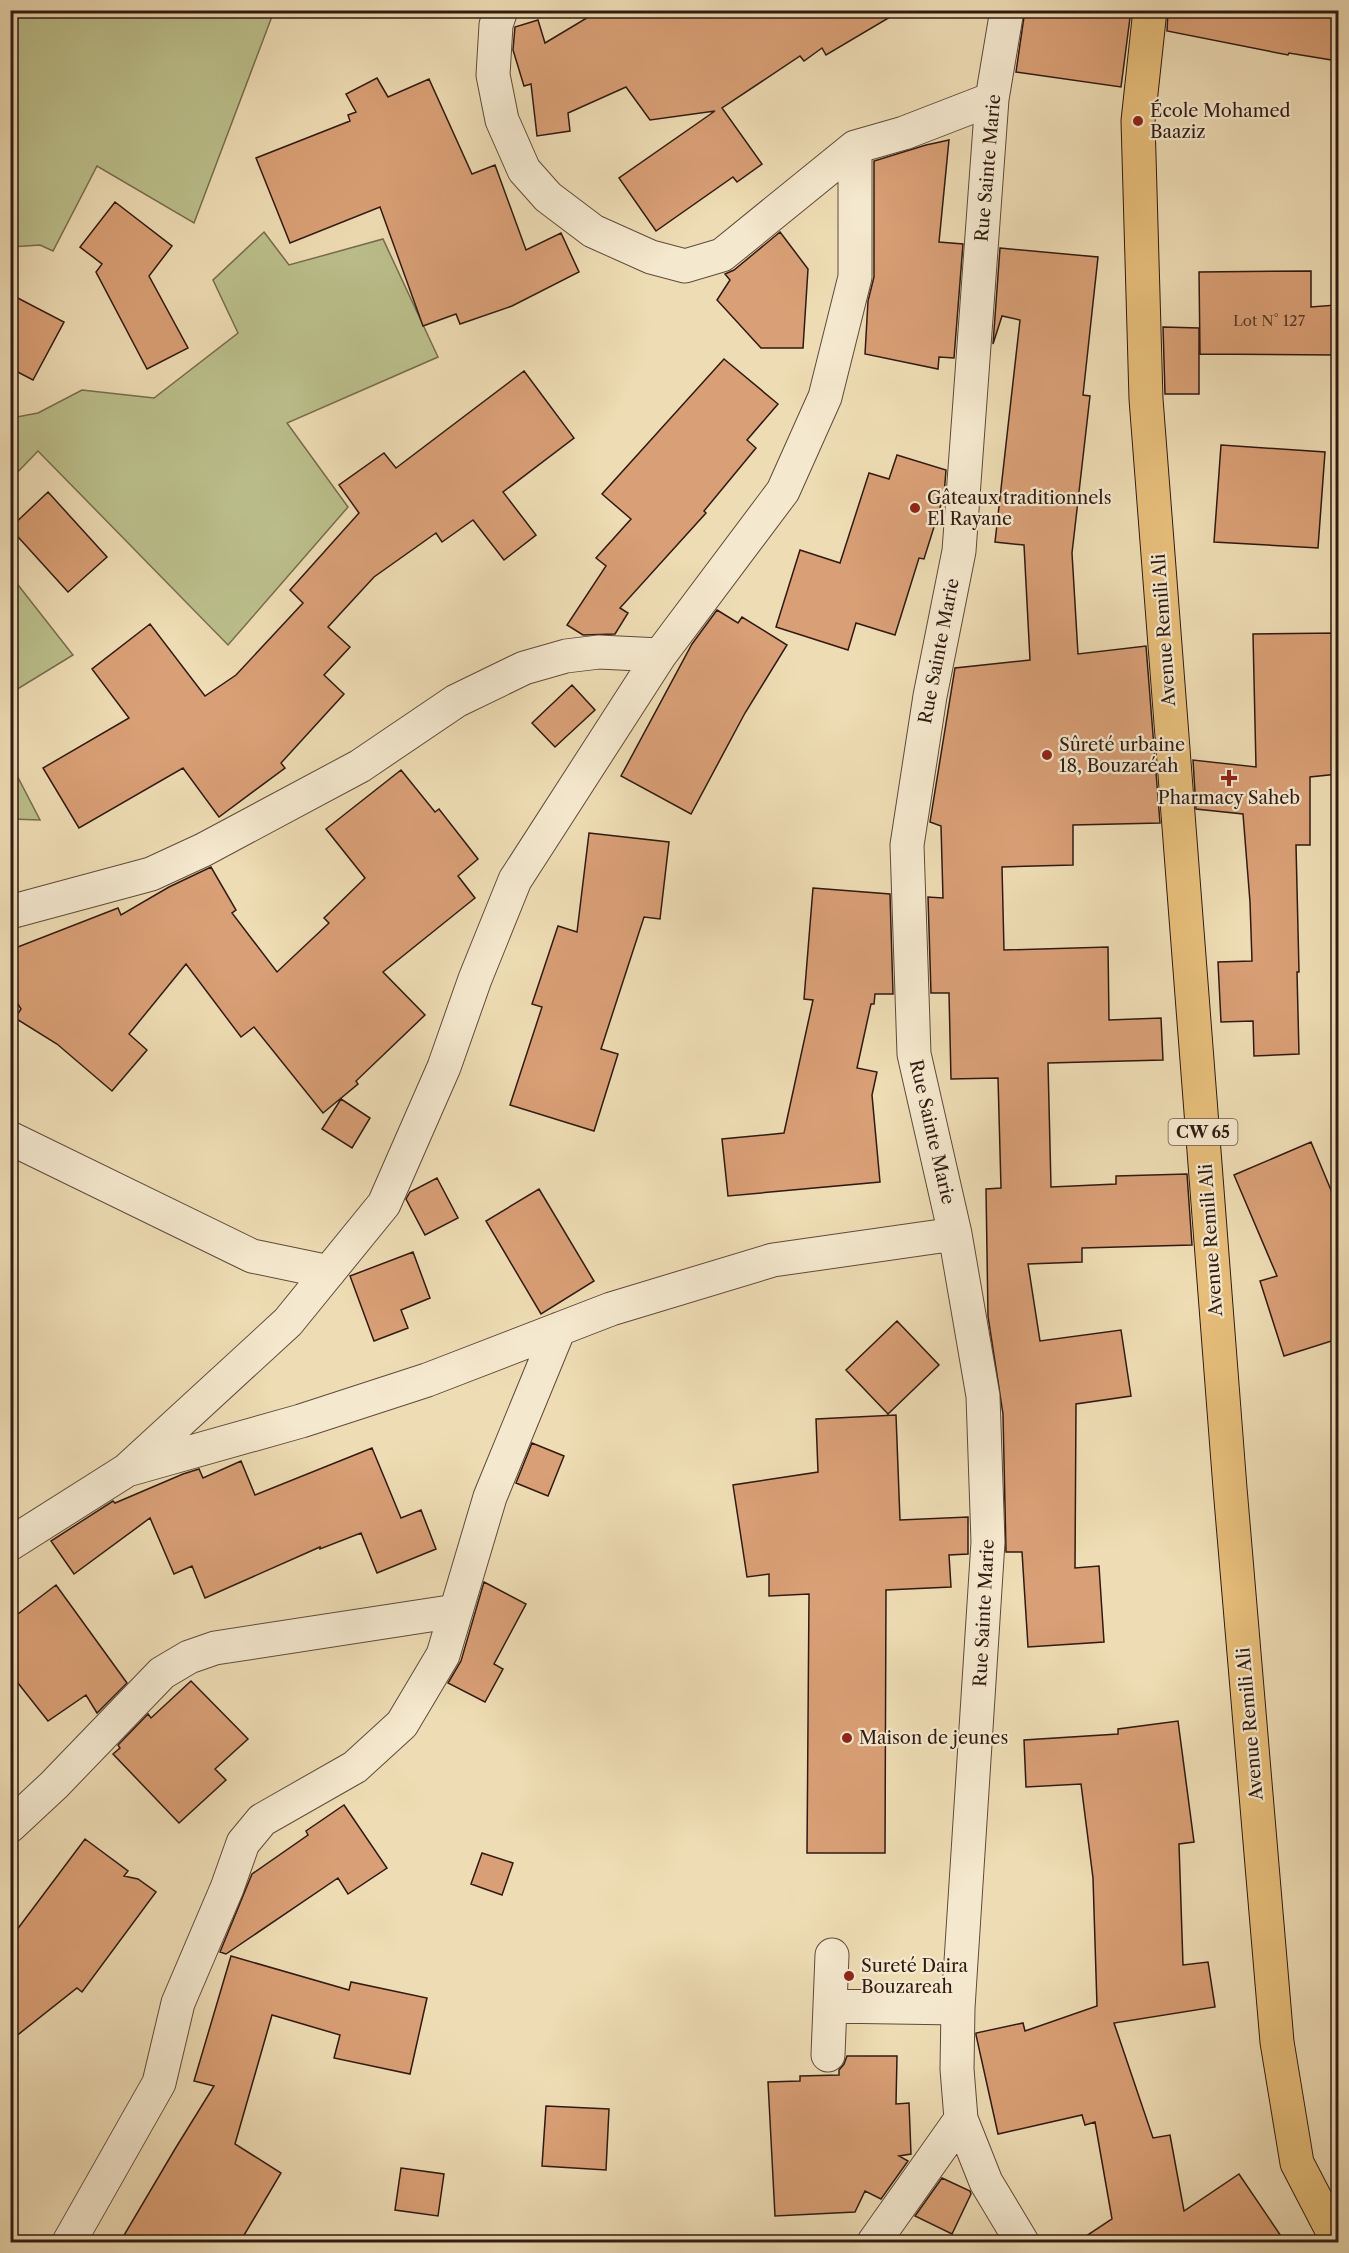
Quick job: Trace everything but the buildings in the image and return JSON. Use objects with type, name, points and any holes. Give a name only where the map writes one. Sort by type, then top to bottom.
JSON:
[{"type":"main road","name":"Avenue Remili Ali","points":[[1150,10],[1138,121],[1146,399],[1230,1488],[1277,2042],[1297,2163],[1338,2242]]},
{"type":"street","points":[[501,10],[496,25],[493,75],[502,120],[524,170],[548,196],[593,231],[651,257],[685,266],[722,255],[855,147],[904,133],[992,99]]},
{"type":"street","name":"Rue Sainte Marie","points":[[1007,10],[992,99],[958,551],[930,696],[907,845],[914,1054],[955,1234],[983,1396],[988,1542],[958,2008],[957,2068],[961,2119],[986,2182],[1022,2242]]},
{"type":"street","points":[[10,1544],[127,1470],[288,1322],[384,1204],[444,1067],[475,979],[515,880],[660,656],[783,491],[825,397],[855,277],[855,147]]},
{"type":"street","points":[[10,912],[151,873],[203,850],[360,766],[456,701],[524,668],[566,656],[599,652],[660,656]]},
{"type":"street","points":[[10,1138],[252,1256],[329,1272]]},
{"type":"street","points":[[127,1470],[312,1418],[427,1380],[611,1309],[773,1260],[955,1234]]},
{"type":"street","points":[[69,2242],[159,2083],[178,2003],[227,1888],[243,1843],[262,1820],[355,1767],[402,1724],[443,1655],[490,1497],[559,1329]]},
{"type":"street","points":[[10,1826],[54,1785],[162,1672],[189,1657],[215,1648],[456,1611]]},
{"type":"street","points":[[828,2055],[832,1955]]},
{"type":"street","points":[[830,2006],[958,2008]]},
{"type":"street","points":[[874,2242],[961,2119]]},
{"type":"green space","points":[[11,10],[274,11],[194,223],[97,166],[53,251],[40,245],[11,247]]},
{"type":"green space","points":[[264,232],[289,265],[383,239],[438,357],[287,423],[348,507],[228,645],[38,451],[11,479],[11,418],[38,413],[82,390],[154,398],[238,333],[213,280]]},
{"type":"green space","points":[[11,576],[73,655],[10,693]]},
{"type":"green space","points":[[11,764],[40,820],[11,819]]},
{"type":"place","name":"École Mohamed Baaziz","points":[[1138,121]]},
{"type":"place","name":"Gâteaux traditionnels El Rayane","points":[[915,508]]},
{"type":"place","name":"Sûreté urbaine 18, Bouzaréah","points":[[1047,755]]},
{"type":"place","name":"Pharmacy Saheb","points":[[1229,778]]},
{"type":"place","name":"Maison de jeunes","points":[[847,1738]]},
{"type":"place","name":"Sureté Daira Bouzareah","points":[[849,1976]]}]
